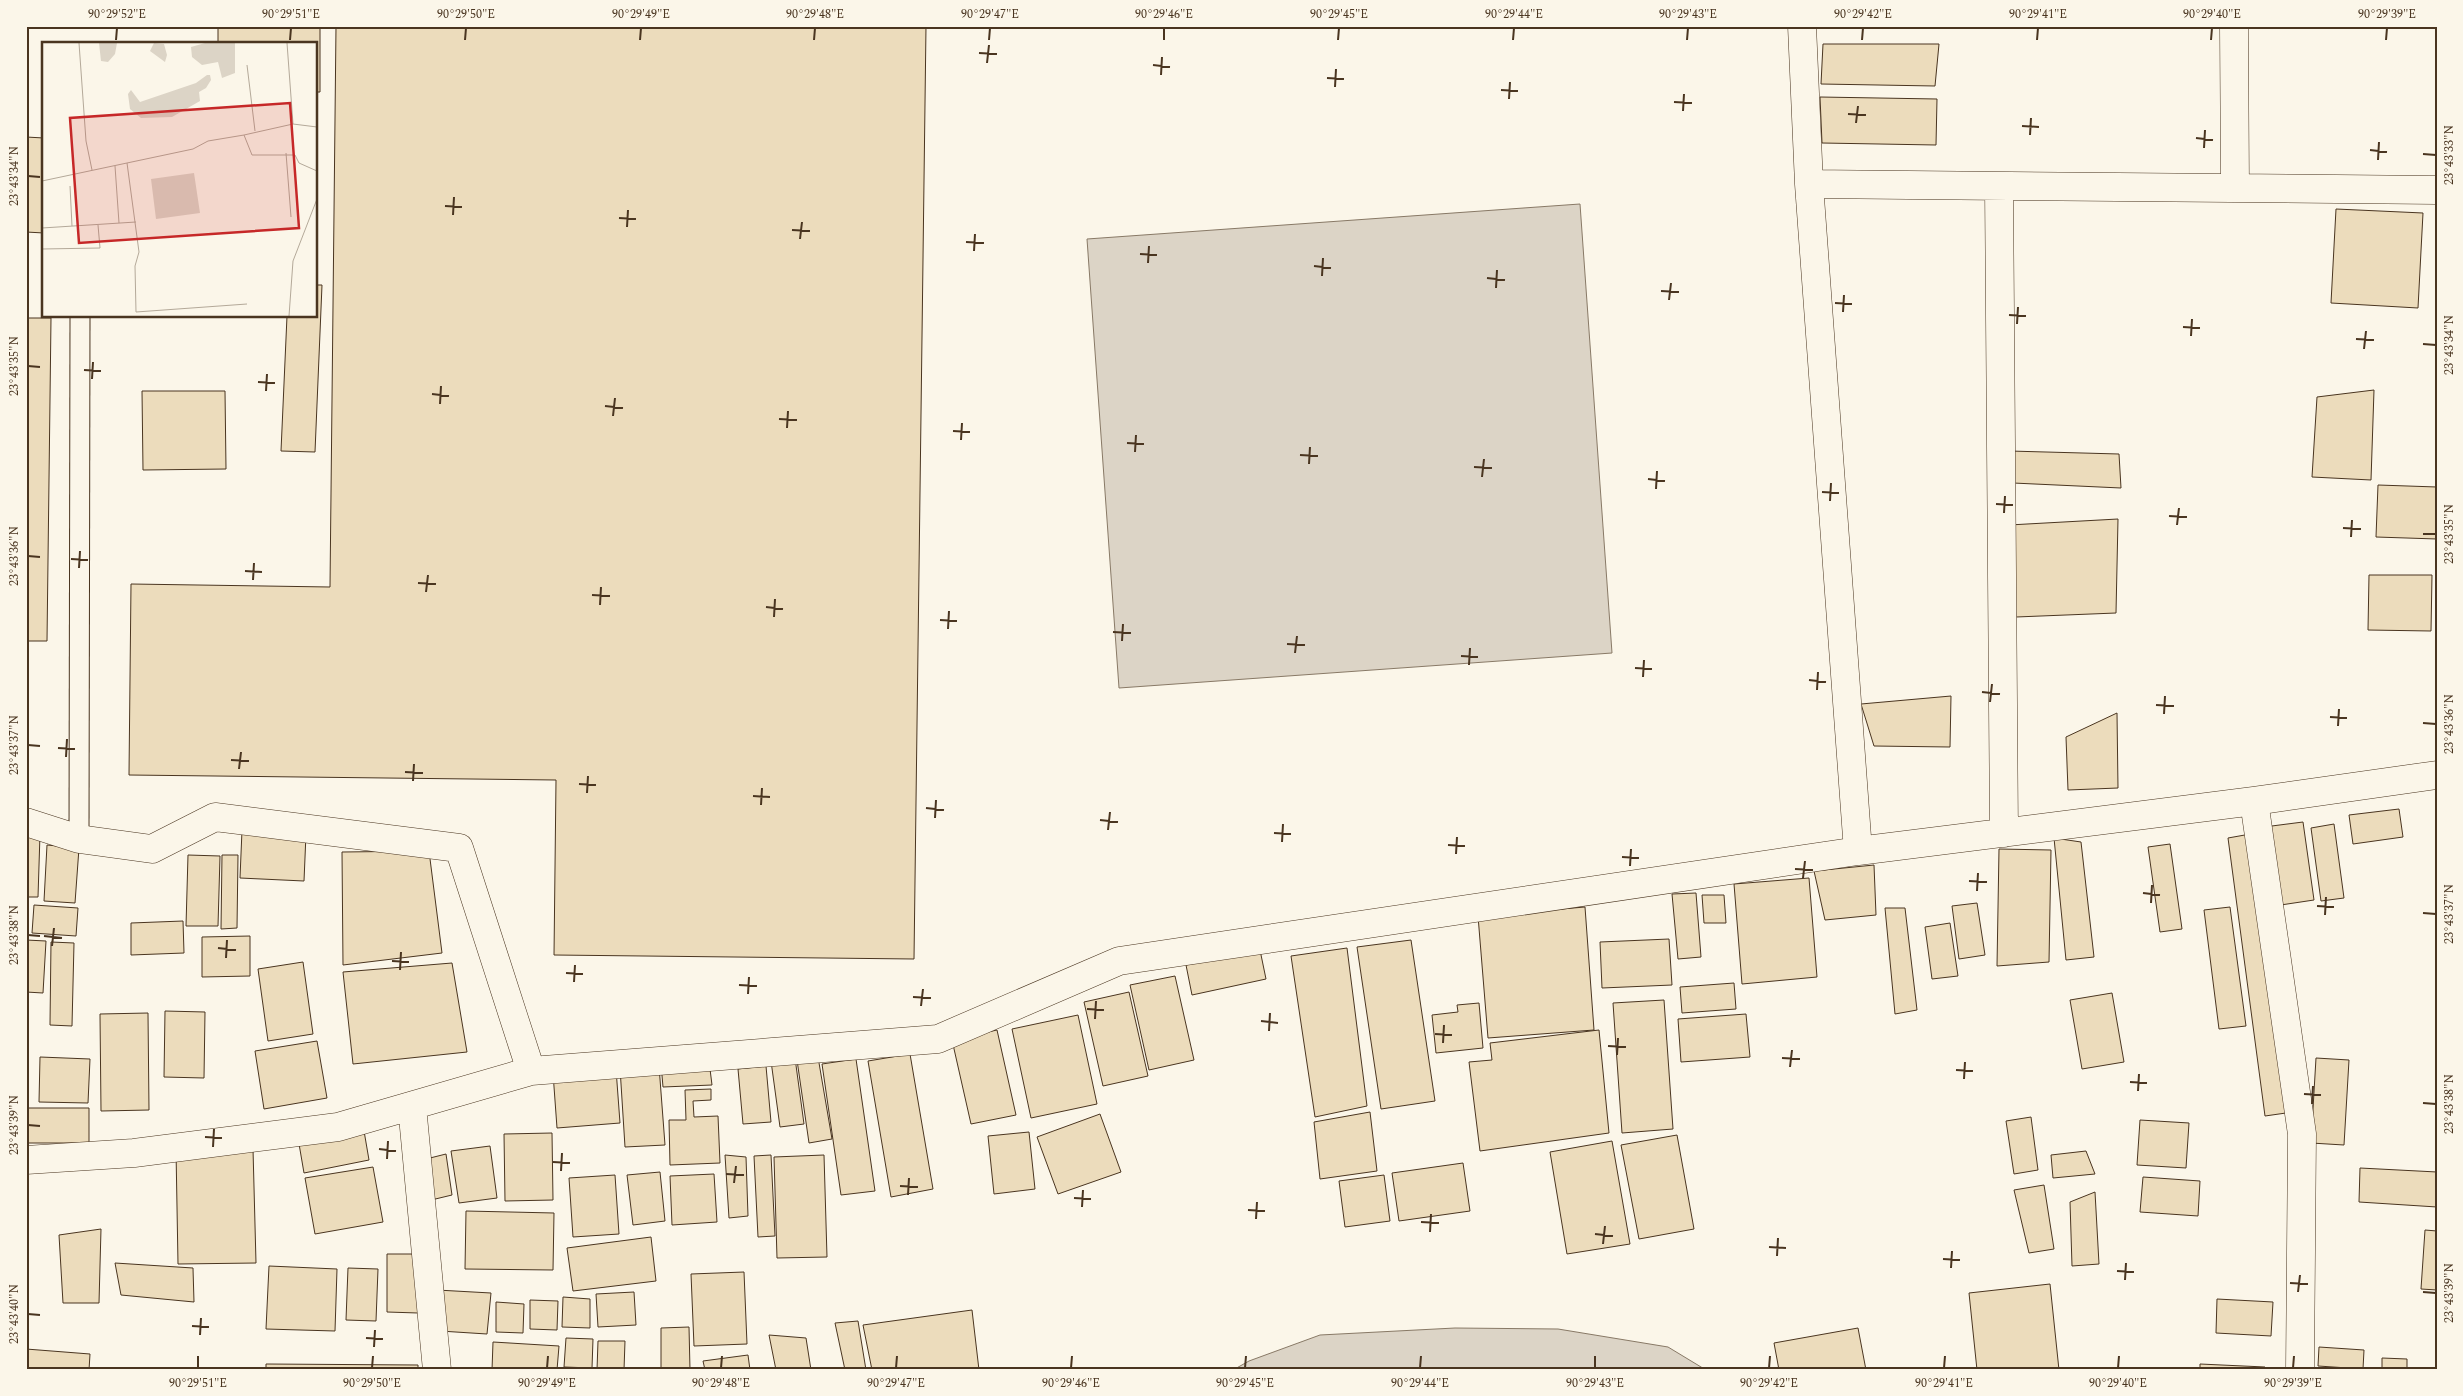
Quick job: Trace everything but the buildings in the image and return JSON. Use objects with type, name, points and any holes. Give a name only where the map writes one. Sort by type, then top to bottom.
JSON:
[{"type":"street","points":[[1802,26],[1809,184],[1858,851]]},
{"type":"street","points":[[2234,26],[2235,188]]},
{"type":"street","points":[[1809,184],[2437,190]]},
{"type":"street","points":[[1999,186],[2004,834]]},
{"type":"street","points":[[26,1160],[134,1153],[338,1127],[531,1070],[938,1039],[1119,961],[1858,851],[2004,834],[2437,775]]},
{"type":"street","points":[[2254,801],[2302,1134],[2300,1370]]},
{"type":"street","points":[[26,822],[79,839],[152,850],[215,817],[459,848],[531,1070]]},
{"type":"street","points":[[412,1106],[437,1370]]},
{"type":"lane","points":[[79,839],[80,318]]},
{"type":"shaded area","points":[[1580,204],[1612,653],[1119,688],[1087,239]]},
{"type":"shaded area","points":[[1455,1328],[1558,1329],[1668,1347],[1706,1370],[1233,1370],[1249,1361],[1320,1335]]}]
